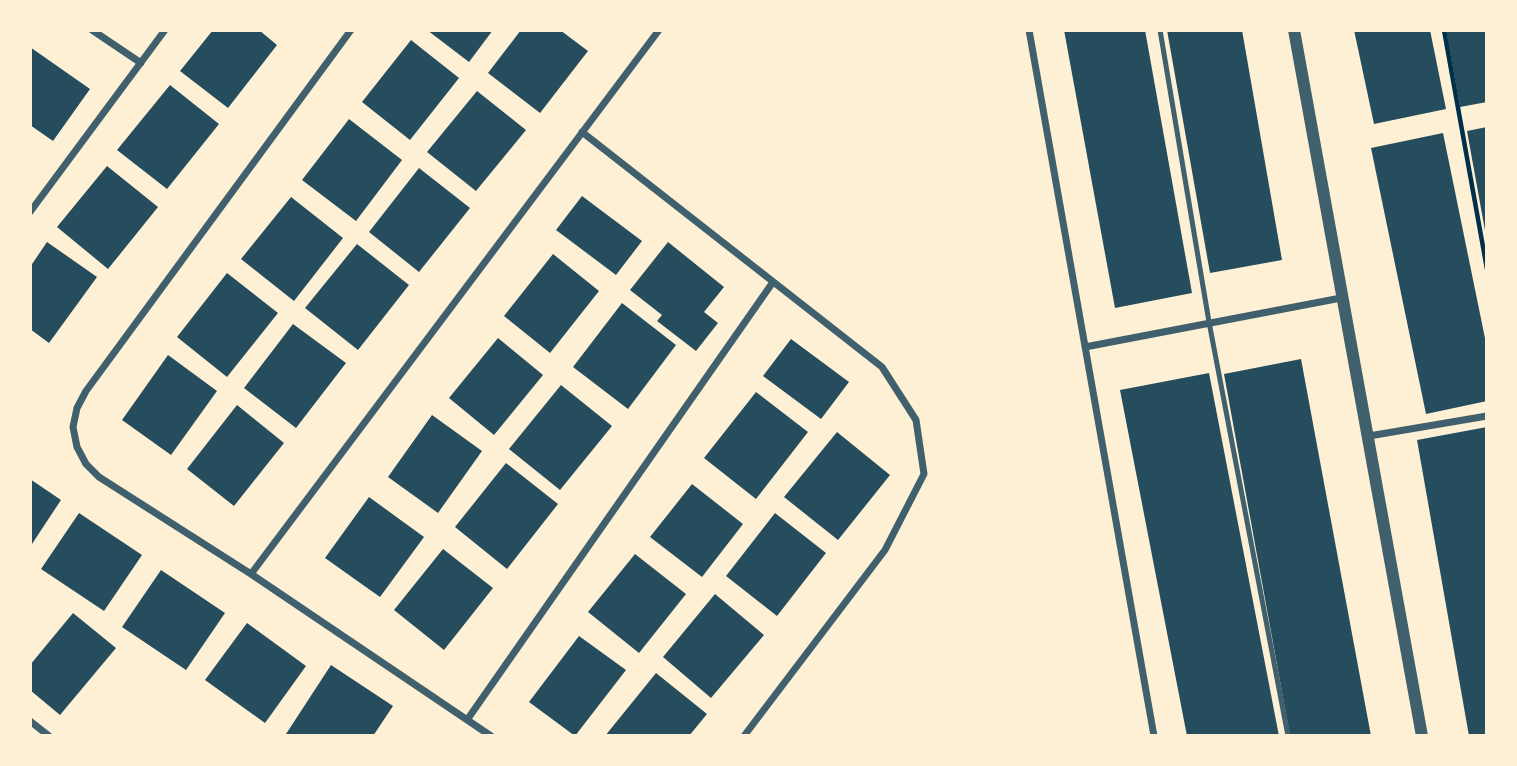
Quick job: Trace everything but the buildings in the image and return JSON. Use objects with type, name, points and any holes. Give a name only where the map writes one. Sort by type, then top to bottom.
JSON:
[{"type":"street","points":[[92,30],[141,63]]},
{"type":"street","points":[[30,212],[165,30]]},
{"type":"street","points":[[351,30],[76,408],[76,447],[86,464],[99,477],[251,574],[491,736]]},
{"type":"street","points":[[251,574],[659,30]]},
{"type":"street","points":[[1029,30],[1154,736]]},
{"type":"street","points":[[1294,30],[1422,736]]},
{"type":"street","points":[[582,132],[882,367],[916,420],[923,474],[885,550],[744,736]]},
{"type":"street","points":[[467,720],[773,282]]},
{"type":"street","points":[[1085,347],[1341,298]]},
{"type":"street","points":[[1369,436],[1487,416]]},
{"type":"street","points":[[30,721],[49,736]]},
{"type":"lane","points":[[1160,30],[1209,322],[1287,736]]},
{"type":"path","points":[[1444,30],[1487,269]]}]
